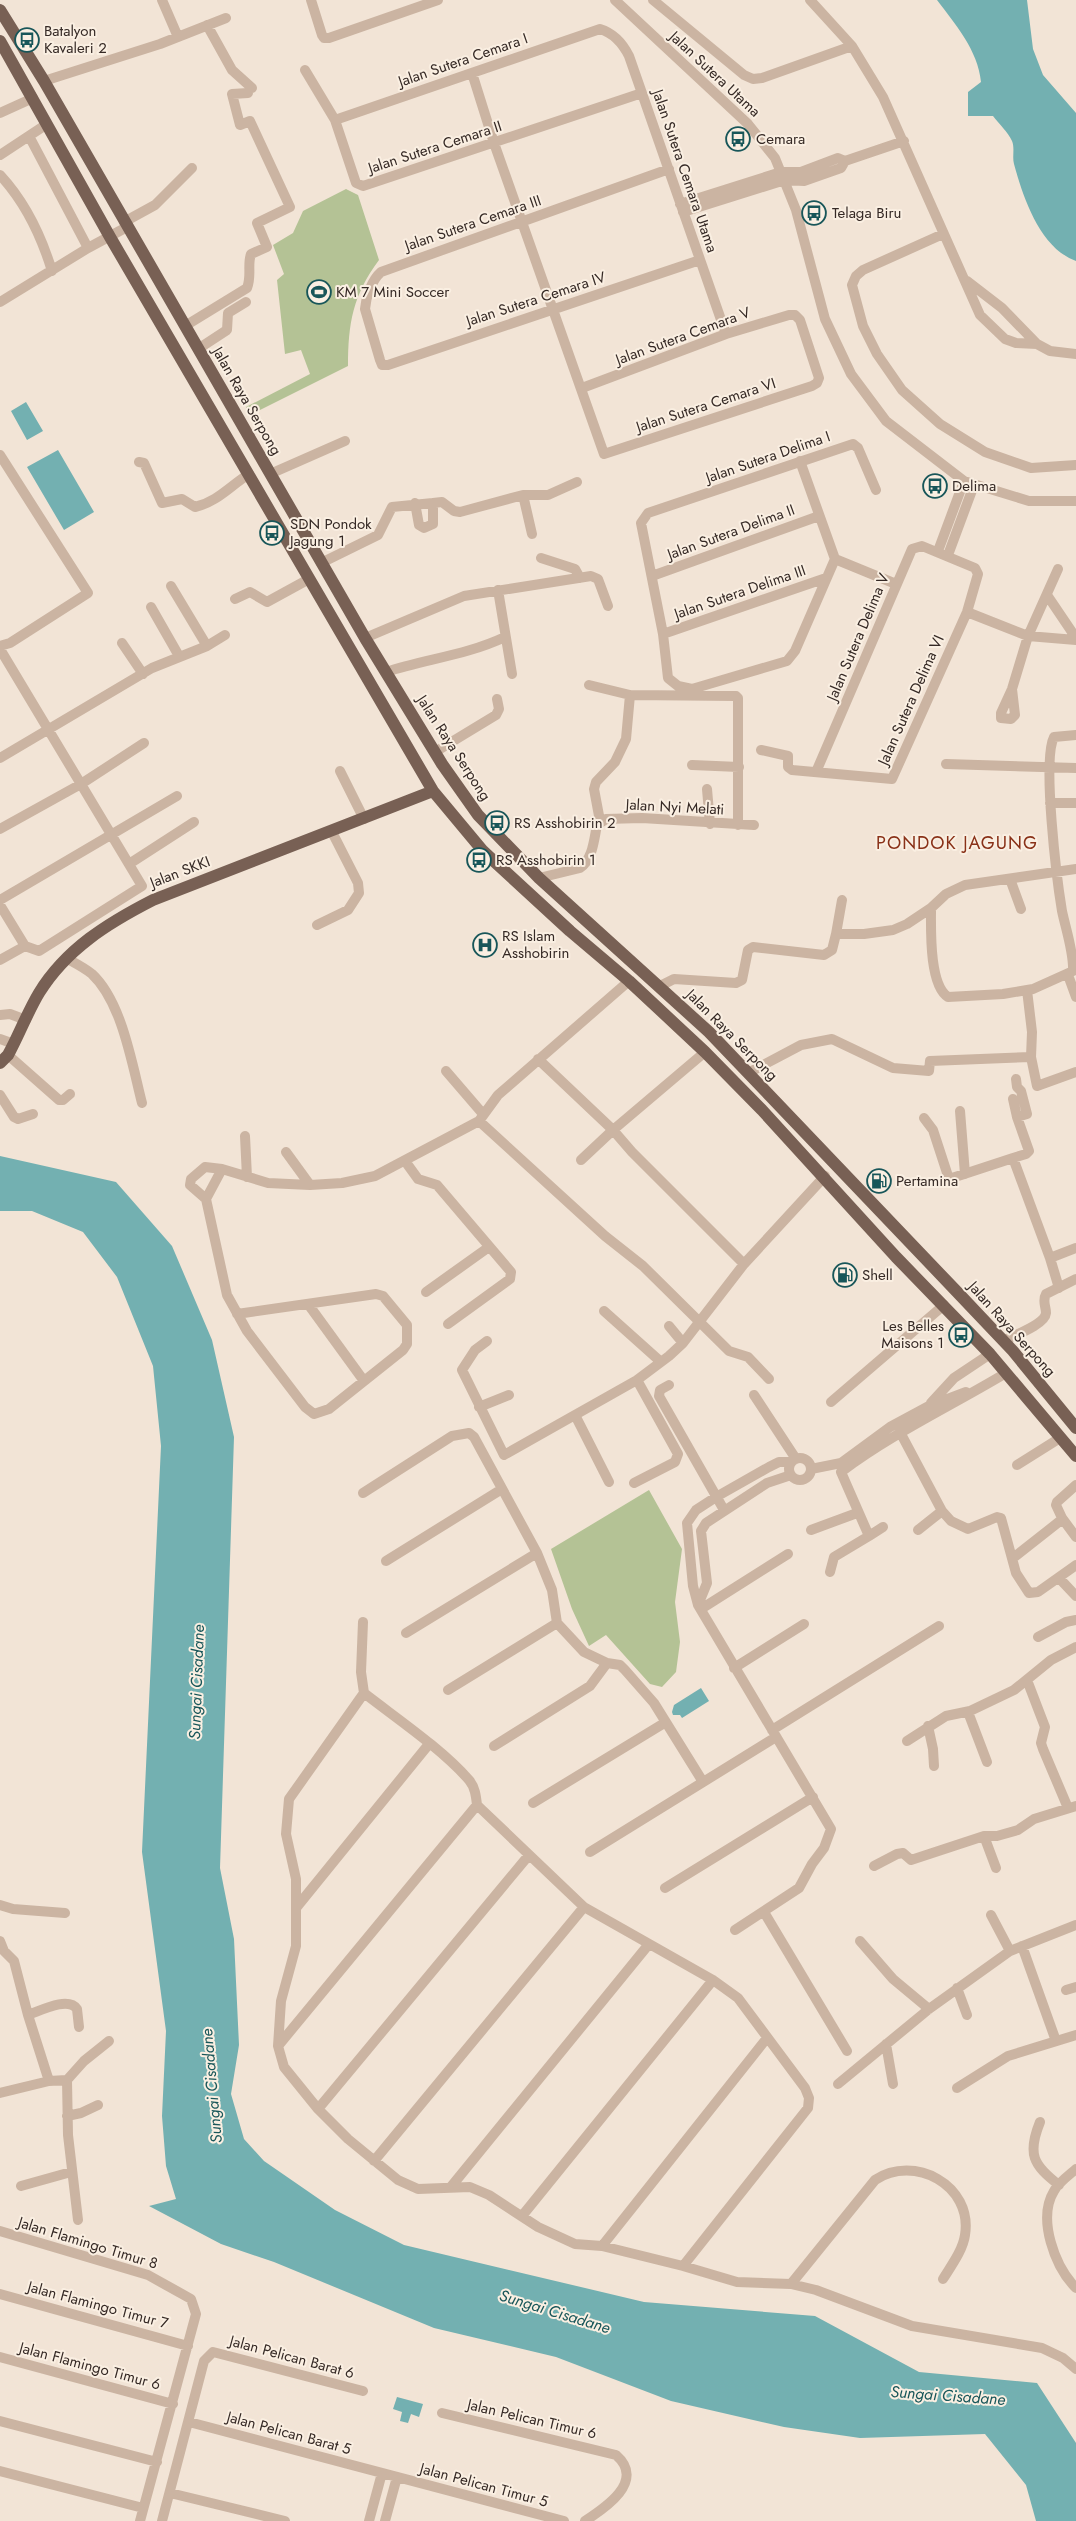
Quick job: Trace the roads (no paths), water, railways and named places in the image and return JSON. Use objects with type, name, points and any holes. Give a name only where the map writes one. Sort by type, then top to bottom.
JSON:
[{"type":"main road","name":"Jalan Raya Serpong","points":[[0,10],[44,81],[365,638],[435,752],[478,815],[539,878],[660,986],[748,1073],[1003,1341],[1076,1428]]},
{"type":"main road","name":"Jalan Raya Serpong","points":[[0,41],[110,237],[433,791],[484,851],[705,1052],[825,1176],[896,1257],[990,1354],[1076,1456]]},
{"type":"main road","name":"Jalan SKKI","points":[[7,1054],[38,994],[66,958],[98,930],[153,900],[332,832],[433,791]]},
{"type":"main road","points":[[540,902],[554,891]]},
{"type":"main road","points":[[1028,1399],[1043,1388]]},
{"type":"street","points":[[162,0],[178,37]]},
{"type":"street","points":[[311,0],[324,38],[438,0]]},
{"type":"street","name":"Jalan Sutera Utama","points":[[615,0],[748,124],[775,158],[796,210],[825,319],[851,374],[886,421],[969,483],[1029,501],[1076,501]]},
{"type":"street","points":[[653,0],[744,75],[753,79],[762,78],[852,46]]},
{"type":"street","points":[[810,0],[852,46],[883,96],[904,140],[943,234],[966,280],[972,302],[980,315],[1005,339],[1016,343],[1037,344]]},
{"type":"street","points":[[44,81],[178,37],[226,18]]},
{"type":"street","points":[[185,326],[247,288],[250,271],[248,262],[251,254],[267,247],[257,223],[290,207],[250,121],[240,125],[232,94],[250,90],[232,70],[207,25]]},
{"type":"street","name":"Jalan Sutera Cemara I","points":[[335,120],[600,29]]},
{"type":"street","name":"Jalan Sutera Cemara Utama","points":[[600,29],[608,31],[624,46],[726,334]]},
{"type":"street","name":"Jalan Sutera Cemara II","points":[[305,70],[335,120],[356,183],[359,186],[642,93]]},
{"type":"street","points":[[472,73],[494,143],[552,309],[582,388]]},
{"type":"street","points":[[0,113],[33,98]]},
{"type":"street","points":[[0,155],[47,124]]},
{"type":"street","points":[[29,136],[88,248]]},
{"type":"street","points":[[682,208],[783,176],[803,176],[841,168],[845,161],[904,140]]},
{"type":"street","points":[[0,302],[88,248],[110,237],[155,205],[192,168]]},
{"type":"street","name":"Jalan Sutera Cemara III","points":[[382,365],[366,309],[366,302],[375,278],[381,272],[669,169]]},
{"type":"street","points":[[0,175],[27,210],[43,240],[52,270]]},
{"type":"street","points":[[943,234],[863,270],[856,276],[852,285],[863,326],[877,354],[902,390],[940,424],[984,452],[1031,468],[1076,464]]},
{"type":"street","name":"Jalan Sutera Cemara IV","points":[[382,365],[411,358],[700,260]]},
{"type":"street","points":[[966,280],[1002,308],[1037,344],[1050,351],[1076,354]]},
{"type":"street","points":[[198,349],[227,330],[228,313],[246,302]]},
{"type":"street","name":"Jalan Sutera Cemara V","points":[[582,388],[726,334],[789,315],[795,315],[800,320],[819,378],[817,383]]},
{"type":"street","name":"Jalan Sutera Cemara VI","points":[[582,388],[604,454],[817,383]]},
{"type":"street","points":[[270,474],[345,441]]},
{"type":"street","name":"Jalan Sutera Delima I","points":[[652,576],[641,523],[648,513],[853,444],[856,445],[876,490]]},
{"type":"street","points":[[0,455],[88,593],[10,643],[0,647],[142,886],[139,890],[39,951],[25,946],[0,906]]},
{"type":"street","points":[[652,576],[663,634],[668,678],[678,686],[692,689],[786,661],[796,651],[835,559],[800,461]]},
{"type":"street","points":[[140,462],[144,463],[162,503],[182,499],[195,508],[218,499],[230,486],[249,474]]},
{"type":"street","points":[[321,563],[378,535],[392,507],[415,503],[444,502],[454,511],[460,512],[523,495],[548,495],[577,482]]},
{"type":"street","points":[[943,553],[969,483]]},
{"type":"street","points":[[523,495],[532,534]]},
{"type":"street","points":[[415,503],[419,526],[424,528],[433,524],[433,503]]},
{"type":"street","name":"Jalan Sutera Delima II","points":[[652,576],[819,516]]},
{"type":"street","name":"Jalan Sutera Delima V","points":[[816,772],[912,548],[922,546],[943,553]]},
{"type":"street","name":"Jalan Sutera Delima VI","points":[[761,750],[788,756],[788,767],[792,770],[892,779],[967,612],[977,570],[943,553]]},
{"type":"street","points":[[541,558],[575,569],[580,578]]},
{"type":"street","points":[[835,559],[896,584]]},
{"type":"street","points":[[1012,689],[1028,636],[1058,569]]},
{"type":"street","points":[[365,638],[464,596],[591,576],[598,579],[608,606]]},
{"type":"street","name":"Jalan Sutera Delima III","points":[[663,634],[826,578]]},
{"type":"street","points":[[235,599],[250,592],[262,601],[267,602],[309,580]]},
{"type":"street","points":[[171,586],[207,646]]},
{"type":"street","points":[[498,590],[512,674]]},
{"type":"street","points":[[1047,595],[1076,639]]},
{"type":"street","points":[[151,607],[179,656]]},
{"type":"street","points":[[967,612],[1028,636],[1076,639]]},
{"type":"street","points":[[0,758],[142,674],[179,656],[207,646],[224,635]]},
{"type":"street","points":[[386,672],[418,662],[446,658],[505,638]]},
{"type":"street","points":[[122,643],[142,674]]},
{"type":"street","points":[[589,685],[630,695],[736,696],[740,701],[738,825]]},
{"type":"street","points":[[539,878],[580,868],[585,865],[592,851],[597,825],[600,821],[594,789],[596,782],[615,762],[626,739],[630,695]]},
{"type":"street","points":[[435,752],[496,715],[499,709],[497,699]]},
{"type":"street","points":[[931,908],[931,952],[943,994],[948,997],[1003,994],[1027,990],[1068,975],[1073,968],[1055,872],[1050,803],[1050,769],[1051,742],[1054,737],[1076,735]]},
{"type":"street","points":[[0,829],[81,784],[144,743]]},
{"type":"street","points":[[946,764],[1050,769],[1076,768]]},
{"type":"street","points":[[692,765],[739,767]]},
{"type":"street","points":[[340,771],[364,819]]},
{"type":"street","points":[[707,789],[710,824]]},
{"type":"street","points":[[0,900],[177,796]]},
{"type":"street","points":[[1050,803],[1076,803]]},
{"type":"street","name":"Jalan Nyi Melati","points":[[600,821],[642,818],[710,824],[754,825]]},
{"type":"street","points":[[128,864],[194,822]]},
{"type":"street","points":[[317,925],[348,910],[359,893],[358,883],[332,832]]},
{"type":"street","points":[[836,934],[864,934],[893,930],[907,924],[931,908],[946,894],[965,885],[1076,869]]},
{"type":"street","points":[[1010,879],[1021,909]]},
{"type":"street","points":[[660,986],[674,979],[736,983],[742,980],[750,948],[824,955],[832,950],[842,900]]},
{"type":"street","points":[[0,960],[25,946]]},
{"type":"street","points":[[66,958],[91,973],[106,993],[119,1021],[142,1103]]},
{"type":"street","points":[[1068,975],[1076,997]]},
{"type":"street","points":[[206,1199],[190,1185],[191,1179],[205,1167],[222,1169],[268,1183],[310,1185],[359,1181],[405,1161],[481,1118],[498,1095],[538,1058],[629,981]]},
{"type":"street","points":[[1027,990],[1032,1032],[1031,1057],[1037,1086],[1076,1072]]},
{"type":"street","points":[[0,1015],[10,1014],[26,1020]]},
{"type":"street","points":[[0,1039],[7,1054],[59,1100],[64,1100],[70,1094]]},
{"type":"street","points":[[748,1073],[800,1045],[832,1039],[876,1062],[894,1068],[929,1072],[930,1061],[1031,1057]]},
{"type":"street","points":[[582,1160],[613,1130],[705,1052]]},
{"type":"street","points":[[538,1058],[613,1130],[632,1152],[744,1264]]},
{"type":"street","points":[[446,1072],[481,1118],[605,1236],[643,1266],[701,1320],[729,1351],[748,1358],[770,1379]]},
{"type":"street","points":[[1016,1079],[1016,1087],[1021,1091],[1028,1114],[1017,1117]]},
{"type":"street","points":[[0,1095],[14,1117],[18,1119],[33,1114]]},
{"type":"street","points":[[924,1118],[933,1130],[948,1179],[1029,1151],[1012,1099]]},
{"type":"street","points":[[960,1111],[965,1174]]},
{"type":"street","points":[[245,1136],[247,1177]]},
{"type":"street","points":[[286,1152],[310,1185]]},
{"type":"street","points":[[1013,1158],[1050,1258],[1058,1288]]},
{"type":"street","points":[[405,1161],[418,1179],[437,1185],[511,1272],[510,1279],[448,1324]]},
{"type":"street","points":[[222,1169],[206,1199],[226,1295],[237,1314],[247,1330],[305,1407],[314,1414],[329,1409],[405,1347],[407,1325],[383,1296],[376,1294],[237,1314]]},
{"type":"street","points":[[487,1341],[475,1350],[462,1370],[504,1455],[636,1380],[683,1343],[744,1264],[825,1176]]},
{"type":"street","points":[[426,1292],[489,1247]]},
{"type":"street","points":[[1050,1258],[1076,1248]]},
{"type":"street","points":[[1003,1341],[1042,1321],[1046,1314],[1045,1295],[1076,1279]]},
{"type":"street","points":[[308,1304],[364,1381]]},
{"type":"street","points":[[831,1402],[944,1305]]},
{"type":"street","points":[[604,1311],[661,1362]]},
{"type":"street","points":[[669,1326],[683,1343]]},
{"type":"street","points":[[929,1406],[954,1378],[990,1354]]},
{"type":"street","points":[[811,1469],[841,1463],[875,1437],[929,1406],[965,1392],[1004,1370]]},
{"type":"street","points":[[869,1536],[857,1513],[841,1472],[870,1450],[900,1432],[950,1407],[1004,1370]]},
{"type":"street","points":[[634,1483],[675,1462],[678,1454],[636,1380]]},
{"type":"street","points":[[669,1385],[660,1390],[659,1396],[724,1510]]},
{"type":"street","points":[[479,1407],[509,1395]]},
{"type":"street","points":[[754,1395],[794,1461]]},
{"type":"street","points":[[576,1415],[609,1482]]},
{"type":"street","points":[[900,1432],[942,1511],[951,1521],[968,1529],[997,1516],[1001,1518],[1016,1573],[1030,1593],[1038,1592],[1076,1565]]},
{"type":"street","points":[[363,1493],[452,1436],[469,1433],[474,1437],[537,1553],[552,1590],[557,1622],[584,1652],[607,1662],[620,1665],[625,1670],[654,1703],[703,1782]]},
{"type":"street","points":[[1017,1465],[1060,1438]]},
{"type":"street","points":[[735,1930],[798,1888],[829,1838],[831,1829],[734,1668],[700,1607],[693,1586],[687,1523],[696,1510],[779,1462],[806,1460],[811,1469]]},
{"type":"street","points":[[794,1461],[789,1469],[794,1479],[804,1480],[811,1469]]},
{"type":"street","points":[[700,1607],[707,1583],[701,1531],[706,1523],[767,1484],[791,1475]]},
{"type":"street","points":[[1076,1485],[1056,1505],[1062,1518],[1076,1537]]},
{"type":"street","points":[[386,1561],[502,1488]]},
{"type":"street","points":[[918,1530],[942,1511]]},
{"type":"street","points":[[811,1530],[857,1513]]},
{"type":"street","points":[[1013,1558],[1054,1527],[1062,1518]]},
{"type":"street","points":[[830,1572],[834,1557],[883,1527]]},
{"type":"street","points":[[406,1633],[537,1553]]},
{"type":"street","points":[[700,1607],[788,1554]]},
{"type":"street","points":[[1059,1578],[1076,1596]]},
{"type":"street","points":[[1038,1637],[1066,1622],[1076,1620]]},
{"type":"street","points":[[363,1622],[361,1672],[364,1693],[289,1799],[286,1834],[296,1879],[296,1946],[281,2001],[278,2046],[284,2067],[318,2109],[348,2139],[398,2180],[418,2189],[470,2187],[489,2194],[538,2226],[575,2244],[602,2246],[684,2266],[737,2282],[791,2284],[816,2290],[912,2326],[1042,2348],[1063,2358],[1076,2369]]},
{"type":"street","points":[[448,1690],[557,1622]]},
{"type":"street","points":[[734,1668],[804,1624]]},
{"type":"street","points":[[590,1852],[703,1782],[939,1626]]},
{"type":"street","points":[[907,1741],[928,1726],[949,1715],[968,1712],[1014,1690],[1056,1656],[1076,1647]]},
{"type":"street","points":[[494,1746],[590,1686],[607,1662]]},
{"type":"street","points":[[874,1866],[896,1854],[903,1853],[911,1860],[984,1836],[997,1836],[1018,1830],[1034,1819],[1072,1807],[1042,1749],[1041,1743],[1045,1727],[1027,1680]]},
{"type":"street","points":[[364,1693],[429,1744],[469,1780],[476,1796],[477,1805],[584,1907],[713,1980],[738,1998],[805,2088],[809,2098],[808,2108],[684,2266]]},
{"type":"street","points":[[968,1712],[987,1762]]},
{"type":"street","points":[[533,1804],[666,1722]]},
{"type":"street","points":[[928,1726],[934,1766]]},
{"type":"street","points":[[296,1908],[429,1744]]},
{"type":"street","points":[[665,1888],[813,1797]]},
{"type":"street","points":[[278,2046],[477,1805]]},
{"type":"street","points":[[984,1836],[996,1868]]},
{"type":"street","points":[[318,2109],[529,1855]]},
{"type":"street","points":[[0,1905],[13,1909],[65,1913]]},
{"type":"street","points":[[374,2161],[584,1907]]},
{"type":"street","points":[[764,1912],[847,2051]]},
{"type":"street","points":[[991,1915],[1010,1951]]},
{"type":"street","points":[[838,2084],[929,2009],[1010,1951],[1076,1925]]},
{"type":"street","points":[[0,1941],[4,1952],[14,1961],[28,2015],[49,2081]]},
{"type":"street","points":[[860,1941],[893,1979],[929,2009]]},
{"type":"street","points":[[450,2188],[649,1944]]},
{"type":"street","points":[[1022,1946],[1056,2041]]},
{"type":"street","points":[[522,2216],[713,1980]]},
{"type":"street","points":[[957,1988],[967,2015]]},
{"type":"street","points":[[28,2015],[60,2004],[70,2004],[77,2009],[79,2027]]},
{"type":"street","points":[[957,2088],[1008,2056],[1076,2035]]},
{"type":"street","points":[[602,2246],[767,2038]]},
{"type":"street","points":[[78,2220],[71,2172],[67,2116],[67,2080],[84,2061],[109,2041]]},
{"type":"street","points":[[886,2044],[893,2084]]},
{"type":"street","points":[[0,2093],[49,2081],[67,2080]]},
{"type":"street","points":[[67,2116],[81,2113],[98,2105]]},
{"type":"street","points":[[1040,2122],[1032,2141],[1035,2160],[1044,2174],[1059,2185]]},
{"type":"street","points":[[791,2284],[875,2180],[891,2171],[912,2169],[931,2173],[948,2184],[959,2200],[965,2219],[965,2236],[957,2256],[943,2279]]},
{"type":"street","points":[[1076,2169],[1053,2191],[1048,2217],[1051,2246],[1065,2277],[1076,2288]]},
{"type":"street","points":[[21,2186],[71,2172]]},
{"type":"street","name":"Jalan Flamingo Timur 8","points":[[1,2234],[148,2275],[190,2299],[196,2314],[188,2346]]},
{"type":"street","name":"Jalan Flamingo Timur 7","points":[[0,2294],[188,2346]]},
{"type":"street","points":[[140,2521],[188,2346]]},
{"type":"street","name":"Jalan Pelican Barat 6","points":[[188,2422],[204,2361],[212,2352],[363,2391]]},
{"type":"street","name":"Jalan Flamingo Timur 6","points":[[0,2357],[173,2404]]},
{"type":"street","name":"Jalan Pelican Timur 6","points":[[442,2413],[616,2455],[622,2460],[625,2475],[620,2493],[608,2506],[585,2521]]},
{"type":"street","points":[[0,2421],[156,2462]]},
{"type":"street","points":[[162,2521],[188,2422]]},
{"type":"street","name":"Jalan Pelican Barat 5","points":[[188,2422],[397,2477]]},
{"type":"street","points":[[0,2471],[143,2508]]},
{"type":"street","points":[[369,2521],[382,2473]]},
{"type":"street","points":[[385,2521],[397,2477]]},
{"type":"street","name":"Jalan Pelican Timur 5","points":[[397,2477],[564,2521]]},
{"type":"street","points":[[170,2493],[285,2521]]},
{"type":"water","points":[[937,0],[1027,0],[1033,49],[1043,75],[1076,113],[1076,261],[1052,245],[1035,220],[1022,191],[1013,161],[1013,144],[1008,134],[993,116],[968,116],[968,92],[981,82],[979,70],[965,38]]},
{"type":"water","points":[[26,402],[43,431],[27,440],[11,411]]},
{"type":"water","points":[[58,450],[94,512],[64,530],[27,467]]},
{"type":"water","name":"Sungai Cisadane","points":[[0,1156],[116,1182],[172,1246],[212,1340],[234,1437],[220,1868],[234,1939],[239,2045],[231,2094],[244,2139],[264,2161],[335,2210],[404,2245],[644,2302],[815,2316],[919,2372],[1037,2383],[1076,2443],[1076,2521],[1036,2521],[1026,2485],[985,2434],[860,2438],[784,2427],[671,2401],[556,2357],[434,2328],[274,2262],[221,2244],[149,2206],[176,2199],[166,2166],[162,2116],[166,2031],[142,1852],[161,1446],[153,1366],[117,1277],[83,1232],[32,1211],[0,1211]]},
{"type":"water","points":[[701,1688],[709,1701],[682,1718],[680,1715],[673,1715],[674,1705]]},
{"type":"water","points":[[397,2397],[423,2404],[419,2417],[411,2414],[408,2423],[400,2421],[402,2412],[393,2409]]},
{"type":"place","name":"Batalyon Kavaleri 2","points":[[27,40]]},
{"type":"place","name":"Cemara","points":[[738,139]]},
{"type":"place","name":"Telaga Biru","points":[[814,213]]},
{"type":"place","name":"KM 7 Mini Soccer","points":[[319,292]]},
{"type":"place","name":"Delima","points":[[935,486]]},
{"type":"place","name":"SDN Pondok Jagung 1","points":[[272,533]]},
{"type":"place","name":"RS Asshobirin 2","points":[[497,823]]},
{"type":"place","name":"RS Asshobirin 1","points":[[479,860]]},
{"type":"place","name":"RS Islam Asshobirin","points":[[485,945]]},
{"type":"place","name":"Pertamina","points":[[879,1181]]},
{"type":"place","name":"Shell","points":[[845,1275]]},
{"type":"place","name":"Les Belles Maisons 1","points":[[961,1335]]},
{"type":"district","name":"PONDOK JAGUNG","points":[[957,843]]}]
